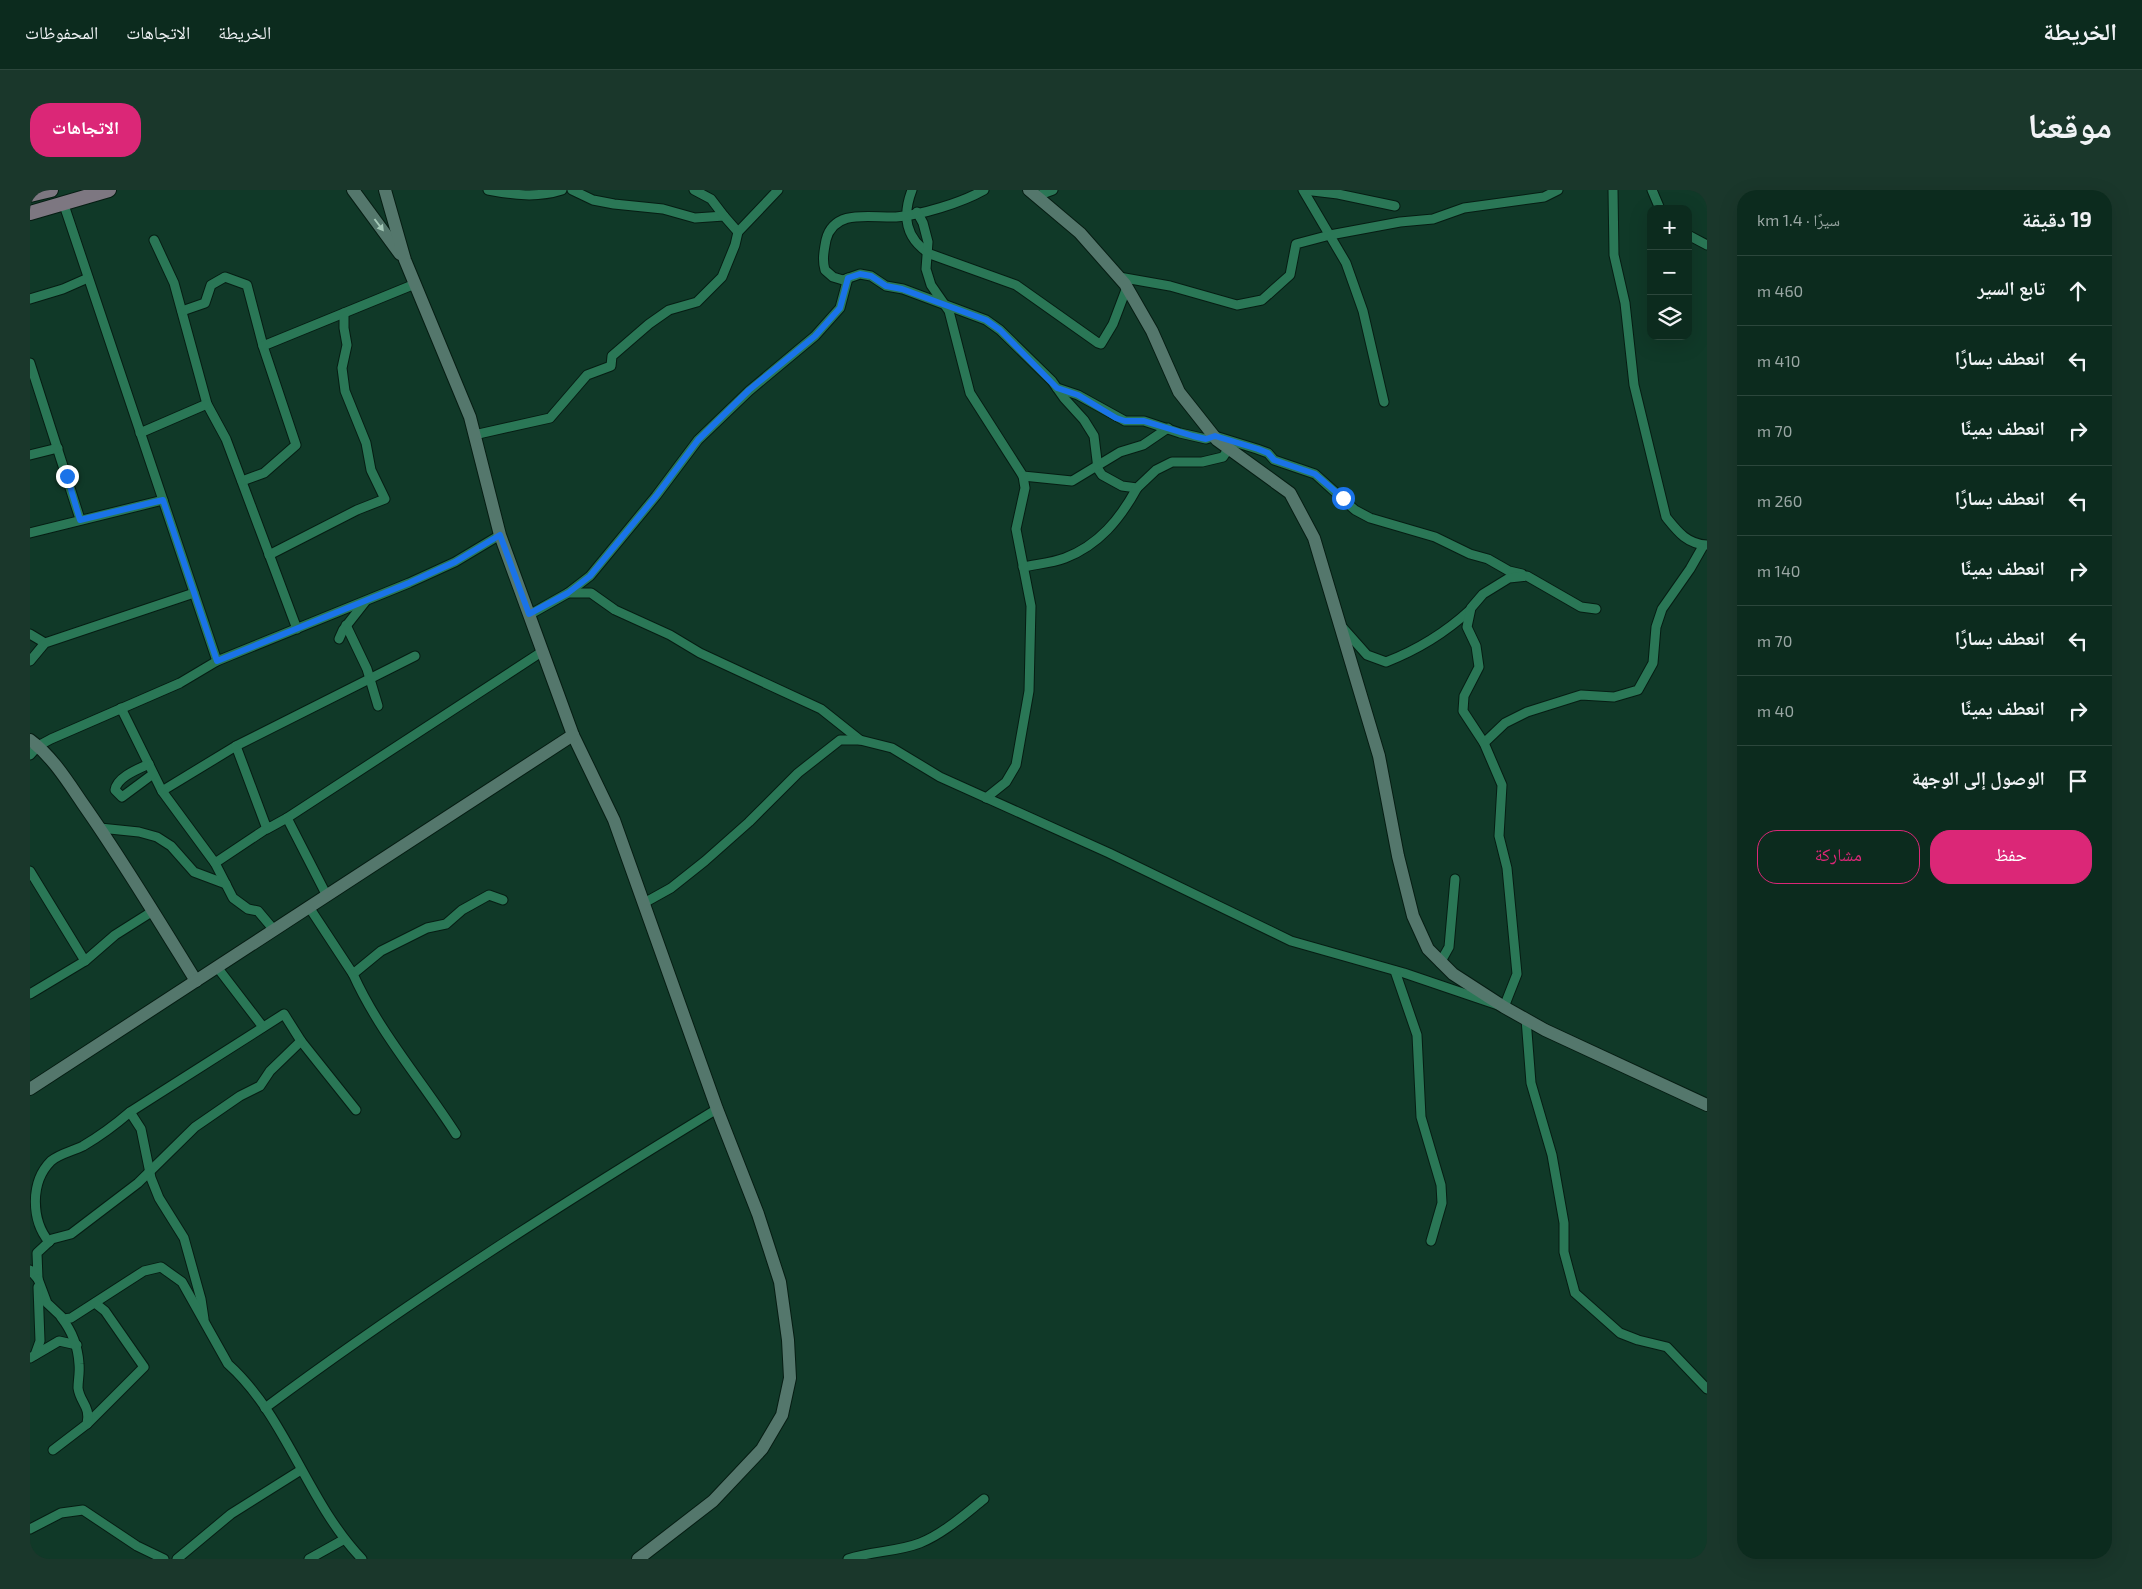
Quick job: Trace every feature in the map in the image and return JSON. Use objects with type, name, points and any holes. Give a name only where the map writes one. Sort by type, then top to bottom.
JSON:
[{"type":"main road","points":[[30,195],[49,190]]},
{"type":"main road","points":[[30,213],[109,190]]},
{"type":"street","points":[[353,190],[405,260]]},
{"type":"street","points":[[385,190],[405,260],[470,416],[500,535],[573,735],[614,820],[717,1108],[758,1214],[780,1282],[788,1340],[790,1378],[782,1415],[762,1449],[713,1501],[638,1559]]},
{"type":"street","points":[[488,190],[527,196],[545,195],[562,190]]},
{"type":"street","points":[[572,190],[593,200],[663,210],[695,218],[724,216]]},
{"type":"street","points":[[694,190],[712,194],[724,216],[738,232]]},
{"type":"street","points":[[474,435],[550,418],[587,375],[611,366],[612,356],[649,324],[669,310],[697,302],[722,277],[736,245],[738,232],[778,190]]},
{"type":"street","points":[[912,190],[905,215],[919,247],[1016,284],[1083,335],[1102,344],[1113,324],[1123,282]]},
{"type":"street","points":[[984,190],[958,203],[905,215],[855,216],[837,222],[828,232],[823,252],[824,270],[833,277],[844,280],[860,274],[871,276],[886,286],[902,289],[986,320],[1000,330],[1057,388],[1084,420],[1094,436],[1098,466],[1102,475],[1122,486],[1136,488]]},
{"type":"street","points":[[1033,193],[1052,190]]},
{"type":"street","points":[[1304,190],[1338,194],[1395,206]]},
{"type":"street","points":[[1304,190],[1346,263],[1363,311],[1384,402]]},
{"type":"street","points":[[1123,282],[1170,286],[1237,305],[1262,300],[1290,275],[1296,244],[1330,235],[1400,222],[1433,219],[1464,208],[1535,198],[1558,190]]},
{"type":"street","points":[[1484,743],[1505,723],[1527,712],[1581,695],[1614,697],[1638,690],[1653,663],[1656,627],[1662,609],[1703,547],[1679,533],[1666,517],[1634,385],[1625,303],[1614,255],[1612,190]]},
{"type":"street","points":[[1652,190],[1658,205]]},
{"type":"street","points":[[1033,193],[1080,233],[1123,282],[1152,332],[1179,392],[1215,436],[1290,493],[1314,538],[1379,756],[1398,856],[1413,916],[1428,949],[1452,974],[1504,1007],[1707,1105]]},
{"type":"street","points":[[64,204],[217,661]]},
{"type":"street","points":[[917,212],[923,223],[928,252],[926,269],[931,285],[946,304],[970,393],[1023,476],[1025,488],[1016,529],[1031,606],[1029,691],[1016,765],[1006,782],[986,798]]},
{"type":"street","points":[[1692,237],[1707,245]]},
{"type":"street","points":[[154,240],[174,283],[208,404],[226,439],[297,629]]},
{"type":"street","points":[[182,311],[205,303],[211,285],[225,277],[248,285],[263,346],[296,445],[264,472],[242,481]]},
{"type":"street","points":[[30,299],[63,289],[88,278]]},
{"type":"street","points":[[529,614],[568,593],[590,576],[656,496],[698,440],[749,390],[815,336],[840,308],[848,278]]},
{"type":"street","points":[[263,346],[415,284]]},
{"type":"street","points":[[269,555],[357,510],[385,499],[371,470],[366,443],[345,391],[342,368],[348,345],[344,328],[344,313]]},
{"type":"street","points":[[30,363],[80,520]]},
{"type":"street","points":[[1057,388],[1078,395],[1116,418],[1125,421],[1144,421],[1206,439],[1215,436],[1268,453],[1274,460],[1315,474],[1354,510],[1370,518],[1435,537],[1470,554],[1488,559],[1508,571],[1527,576],[1581,607],[1596,609]]},
{"type":"street","points":[[140,433],[208,404]]},
{"type":"street","points":[[1023,476],[1072,481],[1120,452],[1143,445],[1168,428]]},
{"type":"street","points":[[30,455],[58,448]]},
{"type":"street","points":[[1023,568],[1064,558],[1088,547],[1109,529],[1125,510],[1136,488],[1156,470],[1172,462],[1202,462],[1223,457],[1229,448]]},
{"type":"street","points":[[30,533],[163,500]]},
{"type":"street","points":[[196,981],[100,828],[59,770],[33,747],[180,683],[217,661],[455,562],[500,535]]},
{"type":"street","points":[[1342,627],[1366,655],[1386,662],[1406,655],[1452,627],[1483,594],[1509,578],[1527,576]]},
{"type":"street","points":[[30,661],[45,643],[194,593]]},
{"type":"street","points":[[568,593],[592,593],[615,610],[670,635],[700,653],[821,709],[860,740]]},
{"type":"street","points":[[339,639],[346,625],[366,600]]},
{"type":"street","points":[[1470,610],[1467,627],[1476,646],[1479,667],[1464,696],[1463,710],[1484,743],[1502,785],[1499,836],[1507,868],[1517,974],[1504,1007]]},
{"type":"street","points":[[346,625],[370,678],[378,706]]},
{"type":"street","points":[[30,634],[45,643]]},
{"type":"street","points":[[215,863],[543,651]]},
{"type":"street","points":[[162,791],[236,746],[415,656]]},
{"type":"street","points":[[121,708],[162,791],[215,863],[233,898],[248,909],[258,912],[274,930]]},
{"type":"street","points":[[30,1089],[573,735]]},
{"type":"street","points":[[644,903],[671,888],[705,861],[750,822],[798,773],[840,740],[860,740],[892,748],[940,778],[1108,854],[1291,941],[1395,971],[1504,1007]]},
{"type":"street","points":[[236,746],[266,829],[269,827]]},
{"type":"street","points":[[149,764],[132,772],[119,782],[115,790],[122,797],[153,774]]},
{"type":"street","points":[[287,818],[327,896]]},
{"type":"street","points":[[100,828],[139,832],[157,837],[171,846],[194,872],[226,884]]},
{"type":"street","points":[[30,871],[85,961]]},
{"type":"street","points":[[1440,963],[1449,947],[1455,879]]},
{"type":"street","points":[[353,974],[381,951],[427,928],[446,924],[462,910],[489,895],[503,900]]},
{"type":"street","points":[[309,907],[353,974],[361,993],[403,1059],[430,1093],[456,1134]]},
{"type":"street","points":[[30,994],[85,961],[115,935],[153,911]]},
{"type":"street","points":[[218,967],[263,1028]]},
{"type":"street","points":[[1395,971],[1417,1035],[1420,1117],[1441,1185],[1442,1203],[1431,1241]]},
{"type":"street","points":[[49,1242],[40,1231],[35,1195],[40,1178],[52,1160],[82,1146],[114,1126],[130,1112],[284,1014],[301,1041],[356,1110]]},
{"type":"street","points":[[1526,1019],[1531,1083],[1552,1154],[1564,1223],[1564,1252],[1574,1292],[1620,1333],[1638,1340],[1668,1347],[1707,1389]]},
{"type":"street","points":[[33,1356],[40,1342],[37,1253],[49,1242],[71,1234],[138,1184],[195,1127],[240,1096],[260,1086],[270,1071],[301,1041]]},
{"type":"street","points":[[265,1408],[318,1368],[470,1264],[717,1108]]},
{"type":"street","points":[[130,1112],[141,1129],[149,1172],[159,1198],[184,1238],[202,1299],[205,1324]]},
{"type":"street","points":[[61,1317],[71,1318],[144,1271],[161,1267],[182,1282],[228,1364],[238,1372],[265,1408],[344,1540],[362,1559]]},
{"type":"street","points":[[30,1270],[38,1279],[46,1303],[71,1330],[77,1345],[79,1364],[78,1390],[90,1414],[87,1424]]},
{"type":"street","points":[[53,1450],[87,1424],[144,1367],[105,1311],[95,1303]]},
{"type":"street","points":[[33,1356],[59,1341],[77,1345]]},
{"type":"street","points":[[177,1559],[231,1514],[301,1470]]},
{"type":"street","points":[[848,1559],[868,1552],[890,1550],[920,1543],[957,1520],[984,1499]]},
{"type":"street","points":[[30,1529],[61,1513],[83,1510],[137,1546],[164,1559]]},
{"type":"street","points":[[309,1559],[344,1540]]},
{"type":"route","points":[[67,476],[80,520],[163,500],[217,661],[409,583],[455,562],[500,535],[529,614],[568,593],[590,576],[656,496],[698,440],[749,390],[815,336],[840,308],[848,278],[860,274],[871,276],[886,286],[902,289],[941,302],[986,320],[1000,330],[1057,388],[1078,395],[1116,418],[1125,421],[1144,421],[1206,439],[1215,436],[1258,449],[1268,453],[1274,460],[1315,474],[1343,498]]}]
